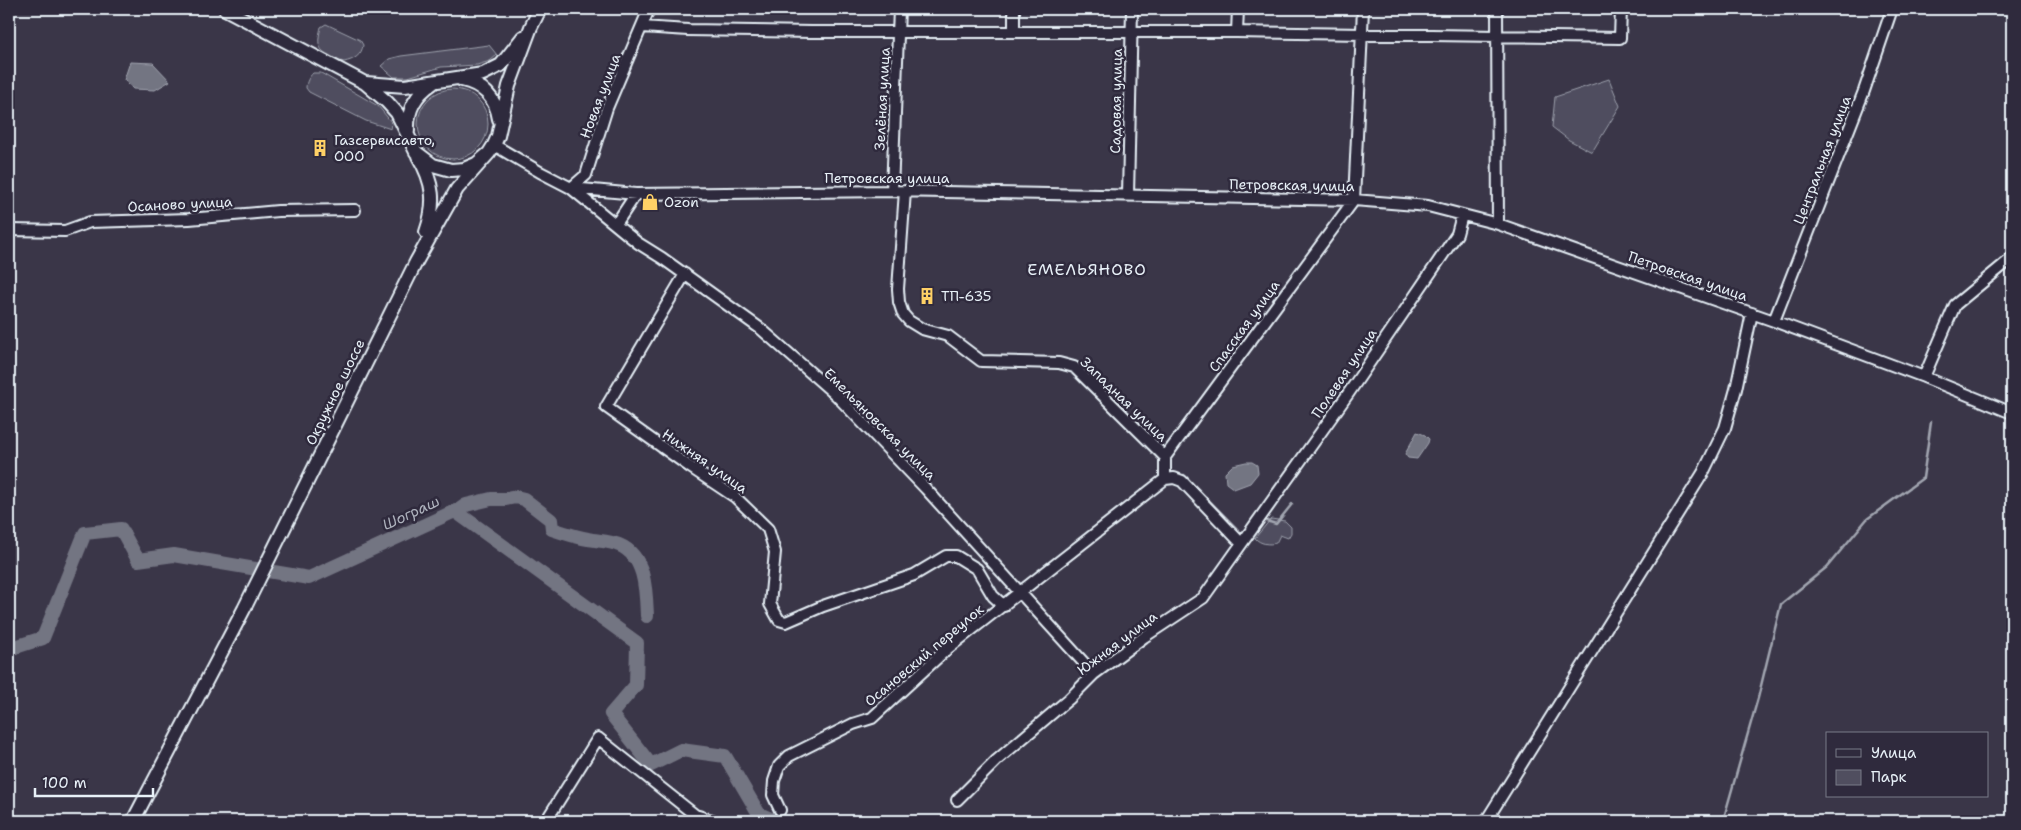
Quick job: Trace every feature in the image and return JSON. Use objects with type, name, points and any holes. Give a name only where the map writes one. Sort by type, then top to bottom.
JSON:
[{"type":"main road","points":[[225,9],[366,82],[392,107],[416,152],[433,165],[451,170],[464,169],[476,164],[494,145],[506,94],[531,27],[540,9]]},
{"type":"main road","points":[[366,82],[405,86],[483,74],[497,68],[506,60],[531,27]]},
{"type":"main road","points":[[457,79],[477,85],[489,95],[498,110],[494,145]]},
{"type":"main road","points":[[408,136],[408,116],[412,103],[427,87],[442,80]]},
{"type":"main road","name":"Окружное шоссе","points":[[133,821],[244,609],[416,262],[457,190],[494,145]]},
{"type":"main road","name":"Окружное шоссе","points":[[416,152],[430,182],[433,198],[430,220],[416,262]]},
{"type":"street","name":"Новая улица","points":[[571,188],[586,175],[607,108],[649,9]]},
{"type":"street","name":"Зелёная улица","points":[[892,191],[899,9]]},
{"type":"street","points":[[1014,9],[1014,32]]},
{"type":"street","name":"Садовая улица","points":[[1128,195],[1132,9]]},
{"type":"street","points":[[1237,32],[1238,9]]},
{"type":"street","points":[[1354,200],[1363,9]]},
{"type":"street","points":[[1497,9],[1498,224]]},
{"type":"street","points":[[642,27],[688,30],[1237,32],[1620,38],[1621,9]]},
{"type":"street","name":"Центральная улица","points":[[1774,321],[1864,91],[1892,9]]},
{"type":"street","name":"Петровская улица","points":[[494,145],[571,188],[636,194],[905,191],[1354,200],[1428,206],[1498,224],[1752,313],[1924,377],[2012,413]]},
{"type":"street","name":"Емельяновская улица","points":[[571,188],[638,243],[685,274],[761,329],[836,396],[926,489],[1019,594],[1094,674]]},
{"type":"street","name":"Западная улица","points":[[905,191],[898,288],[899,302],[903,314],[909,322],[922,329],[948,336],[981,361],[1059,364],[1074,367],[1165,457]]},
{"type":"street","points":[[616,224],[636,194]]},
{"type":"street","name":"Спасская улица","points":[[1165,457],[1354,200]]},
{"type":"street","name":"Осаново улица","points":[[9,230],[65,232],[90,222],[189,219],[278,211],[355,210]]},
{"type":"street","name":"Полевая улица","points":[[1241,542],[1348,394],[1457,234],[1462,215]]},
{"type":"street","points":[[1924,377],[1955,305],[2012,258]]},
{"type":"street","name":"Нижняя улица","points":[[685,274],[606,407],[690,468],[735,497],[768,529],[775,552],[770,604],[779,620],[786,622],[823,606],[914,575],[946,556],[956,556],[977,569],[989,591],[1004,606]]},
{"type":"street","points":[[1486,821],[1704,474],[1725,428],[1736,389],[1752,313]]},
{"type":"street","points":[[1165,457],[1165,479]]},
{"type":"street","points":[[1019,594],[1165,479],[1174,478],[1182,481],[1241,542]]},
{"type":"street","name":"Южная улица","points":[[957,800],[997,760],[1069,699],[1094,674],[1144,637],[1203,598],[1241,542]]},
{"type":"street","name":"Осановский переулок","points":[[780,810],[774,795],[774,781],[779,766],[789,756],[853,724],[872,718],[947,649],[1019,594]]},
{"type":"street","points":[[546,821],[598,738],[695,815],[715,821]]},
{"type":"green space","points":[[326,24],[360,40],[363,45],[359,54],[351,60],[344,62],[325,53],[320,47],[319,36],[321,27]]},
{"type":"green space","points":[[489,45],[497,55],[490,61],[477,65],[441,67],[408,77],[394,77],[381,66],[389,59],[401,56]]},
{"type":"green space","points":[[313,73],[321,73],[378,106],[392,123],[391,129],[366,121],[309,92],[306,88],[309,78]]},
{"type":"green space","points":[[1609,79],[1620,106],[1592,152],[1569,140],[1552,127],[1555,97]]},
{"type":"green space","points":[[446,89],[460,89],[473,95],[482,104],[488,117],[486,137],[478,149],[460,159],[446,159],[433,153],[424,144],[418,131],[418,117],[424,104],[433,95]]},
{"type":"green space","points":[[1271,519],[1285,521],[1291,527],[1291,533],[1288,538],[1280,535],[1276,543],[1262,543],[1255,538]]},
{"type":"water","points":[[130,62],[153,63],[170,81],[155,90],[133,89],[124,80]]},
{"type":"water","points":[[1417,432],[1429,439],[1428,443],[1417,459],[1408,458],[1405,454]]},
{"type":"water","points":[[1252,462],[1257,465],[1258,473],[1250,483],[1234,489],[1226,483],[1225,473],[1233,465]]},
{"type":"waterway","points":[[1723,821],[1758,698],[1781,604],[1827,567],[1867,519],[1923,478],[1931,422]]},
{"type":"waterway","points":[[1184,475],[1241,533]]},
{"type":"waterway","points":[[456,512],[466,505],[491,499],[516,497],[524,499],[551,520],[552,529],[579,537],[619,545],[635,557],[643,576],[647,616]]},
{"type":"waterway","points":[[1263,520],[1276,524],[1292,504]]},
{"type":"waterway","name":"Шограш","points":[[9,649],[43,638],[85,533],[121,529],[138,560],[174,555],[309,578],[455,511],[637,643],[636,685],[611,714],[651,765],[681,750],[725,756],[759,814],[775,821]]},
{"type":"place","name":"Газсервисавто, ООО","points":[[320,148]]},
{"type":"place","name":"Ozon","points":[[650,202]]},
{"type":"place","name":"ТП-635","points":[[927,296]]},
{"type":"district","name":"ЕМЕЛЬЯНОВО","points":[[1087,269]]}]
